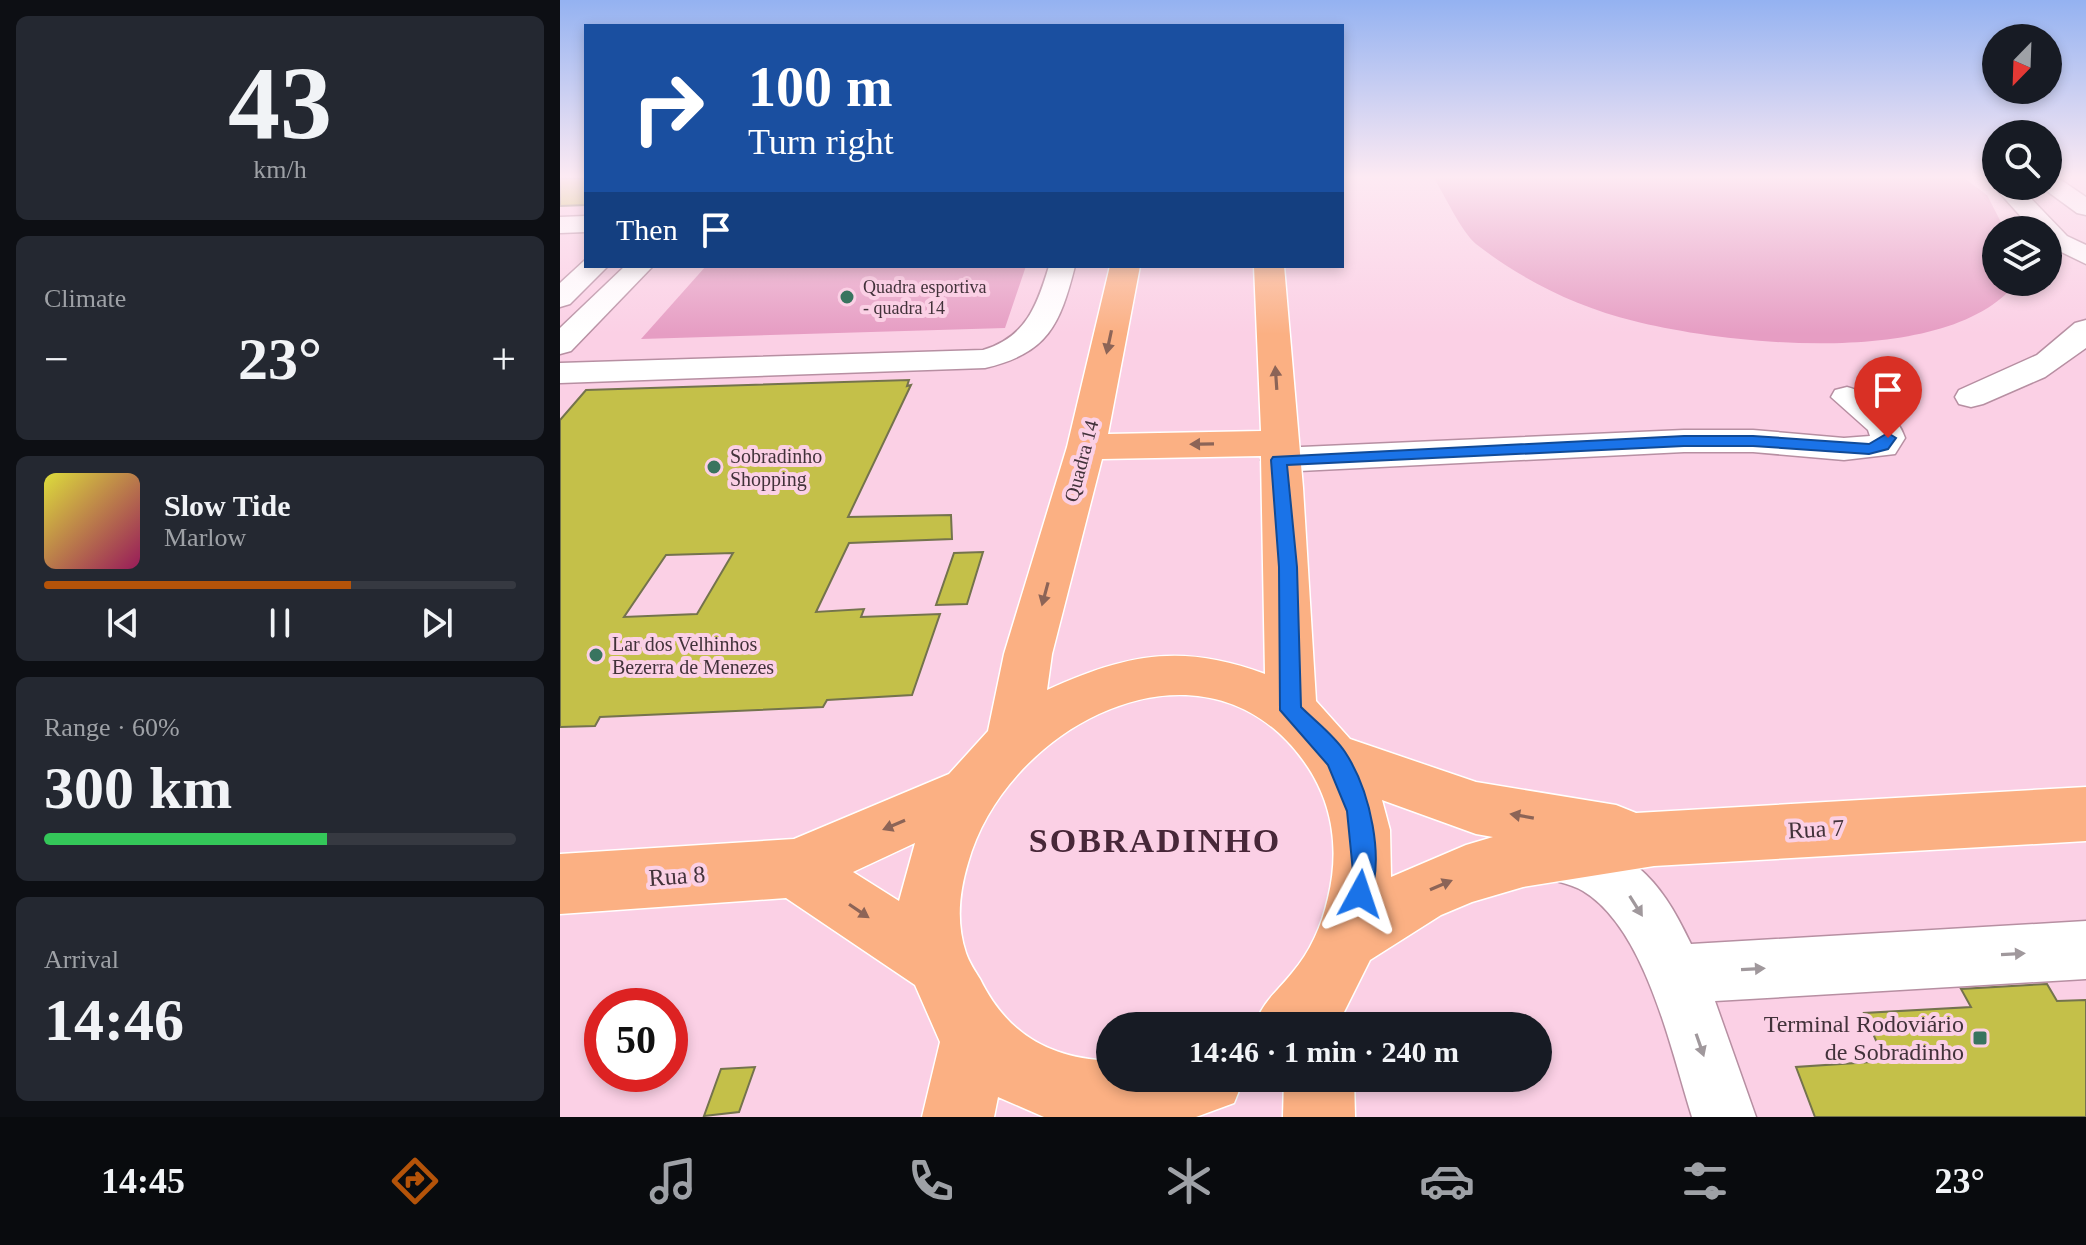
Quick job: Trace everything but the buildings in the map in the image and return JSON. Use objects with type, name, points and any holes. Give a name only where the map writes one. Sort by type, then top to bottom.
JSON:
[{"type":"main road","name":"Quadra 14","points":[[1013,738],[1028,654],[1089,433],[1125,268]]},
{"type":"main road","points":[[1269,268],[1288,567],[1291,710]]},
{"type":"main road","points":[[1089,433],[1279,439]]},
{"type":"main road","points":[[1160,1092],[1150,1095],[1083,1095],[1022,1075],[975,1037],[935,962],[929,904],[940,846],[965,794],[1013,738],[1067,702],[1124,681],[1139,679],[1184,675],[1241,684],[1291,710],[1337,759],[1359,811],[1365,872],[1319,995]]},
{"type":"main road","points":[[1337,759],[1476,808],[1654,838]]},
{"type":"main road","name":"Rua 8","points":[[560,884],[794,868],[965,794]]},
{"type":"main road","name":"Rua 7","points":[[1319,995],[1420,894],[1466,874],[1523,858],[1654,838],[2086,814]]},
{"type":"main road","points":[[794,868],[935,962]]},
{"type":"main road","points":[[958,1117],[975,1037]]},
{"type":"main road","points":[[1319,1092],[1319,1117]]},
{"type":"street","points":[[2062,243],[2086,256]]},
{"type":"street","points":[[560,298],[593,268]]},
{"type":"street","points":[[560,345],[638,268]]},
{"type":"street","points":[[560,373],[985,359],[1020,347],[1034,335],[1048,315],[1061,268]]},
{"type":"street","points":[[1971,397],[2037,368],[2076,343],[2086,329]]},
{"type":"street","points":[[1279,439],[1753,441],[1844,449],[1883,446],[1888,438],[1884,425],[1847,397]]},
{"type":"street","points":[[1279,439],[1425,432]]},
{"type":"street","points":[[1548,855],[1601,871],[1632,896],[1675,974],[1724,1117]]},
{"type":"street","points":[[1675,974],[2086,950]]},
{"type":"shaded area","points":[[1465,230],[1982,230],[1982,296],[2001,296],[1985,310],[1942,328],[1891,339],[1836,343],[1724,337],[1634,321],[1592,308],[1551,291],[1476,244]]},
{"type":"shaded area","name":"Quadra esportiva - quadra 14","points":[[704,268],[1025,268],[1005,328],[641,339]]},
{"type":"place","name":"Quadra esportiva - quadra 14","points":[[847,297]]},
{"type":"place","name":"Sobradinho Shopping","points":[[714,467]]},
{"type":"place","name":"Lar dos Velhinhos Bezerra de Menezes","points":[[596,655]]},
{"type":"place","name":"Terminal Rodoviário de Sobradinho","points":[[1980,1038]]},
{"type":"district","name":"SOBRADINHO","points":[[1155,840]]},
{"type":"route","points":[[1360,894],[1365,872],[1359,811],[1337,759],[1291,710],[1288,567],[1279,460],[1684,441],[1753,441],[1869,449],[1883,446],[1888,438]]}]
